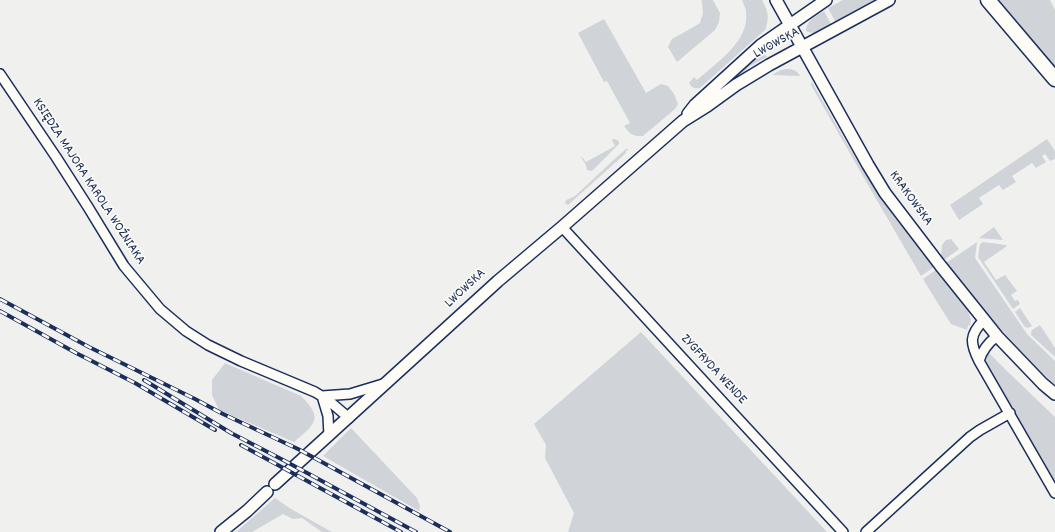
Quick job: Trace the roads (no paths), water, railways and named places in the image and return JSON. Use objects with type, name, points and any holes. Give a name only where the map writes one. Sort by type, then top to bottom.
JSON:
[{"type":"main road","points":[[988,0],[1055,80]]},
{"type":"street","points":[[776,0],[789,24]]},
{"type":"street","name":"LWOWSKA","points":[[683,121],[695,105],[761,45],[789,24],[826,0]]},
{"type":"street","name":"LWOWSKA","points":[[221,532],[329,436],[503,276],[562,227],[683,121],[736,85],[769,65],[889,0]]},
{"type":"street","name":"KRAKOWSKA","points":[[789,24],[885,193],[997,336],[1043,384],[1055,394]]},
{"type":"street","name":"KSIĘDZA MAJORA KAROLA WOŹNIAKA","points":[[0,74],[56,157],[124,266],[160,309],[186,331],[208,345],[322,396],[348,418]]},
{"type":"street","name":"ZYGFRYDA WENDE","points":[[562,227],[843,532]]},
{"type":"street","points":[[984,320],[976,328],[973,335],[973,348],[1055,493]]},
{"type":"street","points":[[979,361],[984,349],[997,336]]},
{"type":"street","points":[[329,436],[328,416],[322,396],[350,394],[386,383]]},
{"type":"street","points":[[866,532],[970,437],[1010,413]]},
{"type":"railway","points":[[0,299],[89,347],[223,414],[298,449],[450,532]]},
{"type":"railway","points":[[0,311],[76,353],[135,383],[215,430]]},
{"type":"railway","points":[[144,380],[231,433],[416,532]]},
{"type":"railway","points":[[241,445],[401,532]]}]
